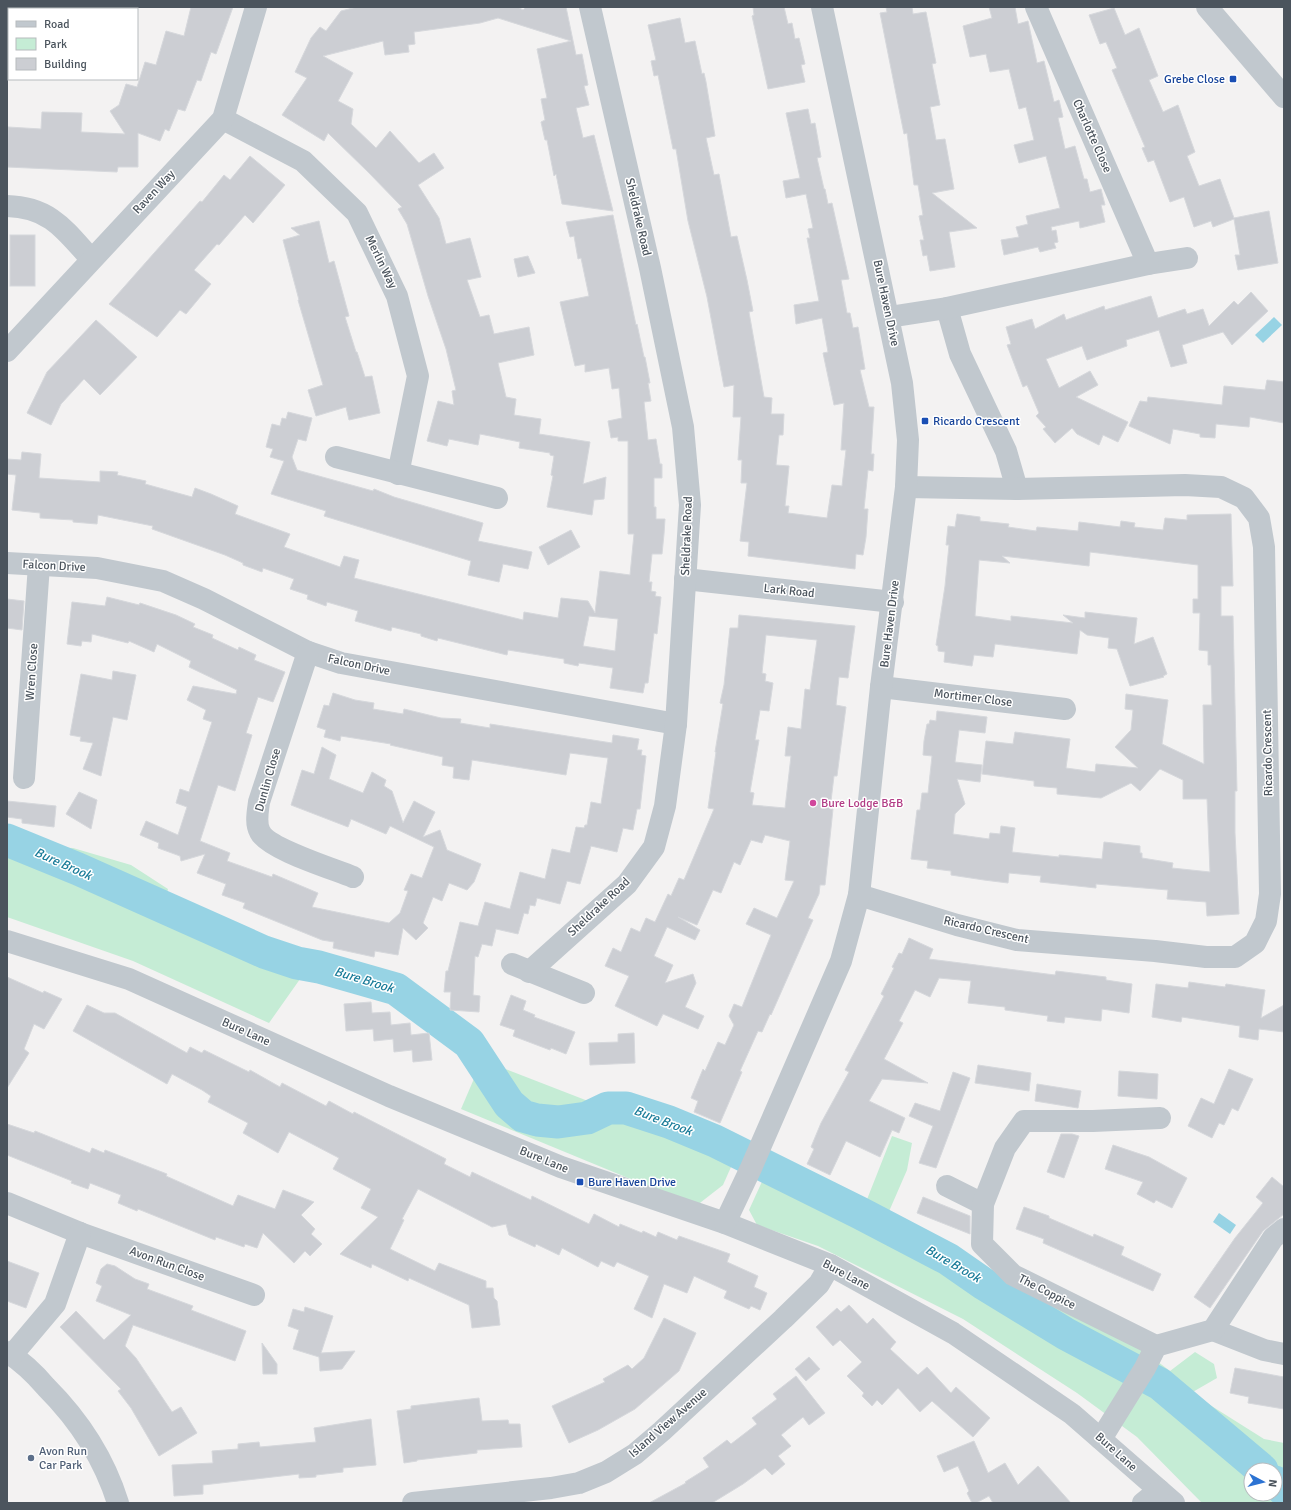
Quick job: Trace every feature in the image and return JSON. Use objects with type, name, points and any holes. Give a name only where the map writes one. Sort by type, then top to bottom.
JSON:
[{"type":"street","name":"Raven Way","points":[[7,351],[91,259],[223,119],[256,7]]},
{"type":"street","name":"Sheldrake Road","points":[[584,993],[520,968],[627,884],[654,847],[665,806],[676,724],[690,505],[683,427],[650,268],[590,7]]},
{"type":"street","name":"Bure Haven Drive","points":[[725,1223],[755,1159],[841,961],[859,895],[881,687],[893,602],[906,487],[908,440],[902,383],[822,7]]},
{"type":"street","name":"Charlotte Close","points":[[1036,7],[1148,264]]},
{"type":"street","points":[[1207,7],[1284,97]]},
{"type":"street","name":"Merlin Way","points":[[223,119],[303,161],[357,213],[397,296],[418,376],[398,474]]},
{"type":"street","points":[[7,206],[15,206],[46,214],[64,228],[91,259]]},
{"type":"street","points":[[889,317],[947,308],[1148,264],[1187,258]]},
{"type":"street","points":[[947,308],[960,354],[1006,451],[1017,489]]},
{"type":"street","points":[[336,457],[497,498]]},
{"type":"street","name":"Ricardo Crescent","points":[[859,895],[957,925],[1017,940],[1155,951],[1206,957],[1235,957],[1255,943],[1266,921],[1270,894],[1264,547],[1259,518],[1244,498],[1220,487],[1185,485],[1017,489],[906,487]]},
{"type":"street","name":"Falcon Drive","points":[[7,563],[39,566],[97,568],[163,581],[204,599],[308,652],[341,663],[676,724]]},
{"type":"street","name":"Wren Close","points":[[24,778],[39,566]]},
{"type":"street","name":"Lark Road","points":[[685,579],[893,602]]},
{"type":"street","name":"Dunlin Close","points":[[308,652],[259,802],[257,818],[260,832],[275,846],[353,877]]},
{"type":"street","name":"Mortimer Close","points":[[881,687],[1065,709]]},
{"type":"street","name":"Bure Lane","points":[[7,941],[129,979],[389,1096],[553,1164],[725,1223],[830,1265],[953,1333],[1072,1414],[1101,1439],[1159,1499]]},
{"type":"street","name":"The Coppice","points":[[1156,1346],[1013,1275],[982,1244],[983,1204],[1005,1148],[1024,1121],[1093,1121],[1160,1117]]},
{"type":"street","points":[[947,1186],[983,1204]]},
{"type":"street","name":"Avon Run Close","points":[[7,1203],[80,1233],[254,1295]]},
{"type":"street","points":[[1213,1330],[1273,1238],[1284,1229]]},
{"type":"street","points":[[80,1233],[55,1304],[10,1354],[38,1378],[69,1410],[94,1447],[118,1503]]},
{"type":"street","name":"Island View Avenue","points":[[413,1503],[551,1488],[579,1483],[606,1472],[635,1454],[662,1431],[819,1284],[830,1265]]},
{"type":"street","points":[[1101,1439],[1145,1368],[1156,1346],[1213,1330],[1264,1350],[1284,1354]]},
{"type":"green space","points":[[7,832],[48,847],[73,848],[131,865],[168,889],[166,897],[301,958],[305,972],[269,1023],[133,961],[7,917]]},
{"type":"green space","points":[[482,1060],[735,1158],[723,1185],[696,1206],[461,1109]]},
{"type":"green space","points":[[892,1136],[912,1143],[907,1170],[887,1216],[983,1271],[1128,1339],[1170,1371],[1195,1352],[1214,1364],[1217,1378],[1191,1393],[1264,1439],[1284,1443],[1284,1503],[1202,1503],[1137,1437],[1077,1393],[963,1319],[818,1246],[757,1225],[749,1210],[771,1162],[864,1207]]},
{"type":"water","points":[[1274,317],[1282,325],[1263,343],[1255,335]]},
{"type":"water","points":[[1219,1213],[1236,1225],[1230,1234],[1213,1222]]},
{"type":"building","points":[[191,7],[233,7],[216,54],[211,52],[201,81],[197,80],[185,111],[178,109],[169,131],[165,129],[160,141],[138,133],[138,167],[118,167],[117,172],[7,167],[8,127],[41,129],[42,112],[82,113],[81,132],[125,134],[110,111],[119,105],[126,84],[137,87],[145,62],[156,65],[166,31],[184,36]]},
{"type":"building","points":[[357,7],[518,7],[523,10],[526,7],[566,7],[576,55],[582,54],[588,85],[584,86],[589,105],[576,108],[583,138],[594,135],[613,211],[562,204],[556,174],[554,176],[547,140],[545,140],[541,122],[545,120],[541,99],[547,98],[537,49],[571,41],[498,18],[480,23],[414,32],[415,44],[408,45],[409,52],[385,55],[383,41],[323,56],[353,73],[338,101],[353,109],[351,124],[376,148],[390,131],[419,163],[434,153],[444,168],[418,185],[439,218],[446,244],[470,238],[481,277],[467,280],[480,317],[489,315],[494,334],[529,327],[534,355],[498,363],[506,397],[516,399],[514,415],[541,419],[539,434],[590,442],[583,484],[606,477],[604,499],[594,500],[592,515],[547,507],[553,476],[551,475],[554,456],[550,455],[550,453],[519,448],[520,442],[480,434],[478,445],[449,439],[447,446],[427,441],[438,401],[454,405],[452,391],[456,390],[446,349],[428,296],[407,224],[398,209],[402,207],[328,133],[324,141],[282,115],[307,78],[295,72],[311,38],[320,27],[326,31],[341,11]]},
{"type":"building","points":[[753,7],[784,7],[788,24],[792,23],[795,39],[799,38],[805,64],[801,65],[805,82],[768,89],[752,16],[754,15]]},
{"type":"building","points":[[886,7],[912,7],[913,14],[926,12],[936,63],[932,64],[940,105],[930,107],[936,140],[945,139],[954,189],[932,193],[977,228],[949,232],[955,267],[930,271],[927,255],[923,256],[920,240],[924,240],[919,216],[923,215],[918,185],[914,185],[907,133],[904,134],[880,13],[887,12]]},
{"type":"building","points":[[989,7],[1015,7],[1018,24],[1028,21],[1037,63],[1044,61],[1054,102],[1059,100],[1063,117],[1058,118],[1065,149],[1075,146],[1084,179],[1087,179],[1090,192],[1101,189],[1105,205],[1101,205],[1105,222],[1080,228],[1079,221],[1051,227],[1052,231],[1056,230],[1058,242],[1054,243],[1056,248],[1040,252],[1038,247],[1004,255],[1001,240],[1019,237],[1016,227],[1028,224],[1026,216],[1060,208],[1046,156],[1019,163],[1014,145],[1034,140],[1026,107],[1019,109],[1009,69],[990,72],[986,54],[970,57],[963,26],[992,18]]},
{"type":"building","points":[[1114,8],[1125,35],[1139,28],[1158,76],[1149,80],[1163,112],[1178,105],[1195,152],[1187,156],[1199,186],[1220,179],[1234,218],[1269,211],[1278,263],[1238,270],[1235,255],[1240,255],[1234,219],[1213,227],[1211,221],[1194,227],[1184,197],[1170,202],[1154,160],[1148,162],[1142,148],[1145,147],[1112,70],[1117,68],[1106,42],[1100,44],[1089,15]]},
{"type":"building","points":[[680,18],[685,43],[695,41],[702,74],[704,73],[706,82],[715,136],[706,138],[714,175],[719,174],[731,237],[737,236],[747,280],[753,311],[749,312],[764,397],[772,398],[771,414],[784,414],[783,435],[779,435],[776,465],[789,466],[785,506],[789,506],[788,513],[827,518],[832,485],[842,486],[846,450],[841,450],[844,403],[834,405],[823,353],[828,352],[822,318],[796,324],[794,305],[819,301],[807,238],[810,238],[808,229],[813,228],[806,194],[786,198],[783,181],[800,178],[786,113],[808,109],[811,124],[815,123],[821,157],[817,158],[828,204],[832,203],[849,279],[841,280],[847,313],[850,313],[853,328],[858,327],[865,369],[860,370],[869,407],[874,407],[871,454],[874,454],[873,471],[868,470],[864,509],[868,509],[866,537],[863,555],[856,554],[855,569],[748,556],[749,542],[740,541],[747,483],[741,483],[742,460],[738,460],[741,417],[733,417],[734,385],[724,387],[707,297],[688,221],[676,149],[673,149],[658,75],[654,76],[651,61],[656,60],[648,25]]},
{"type":"building","points":[[250,156],[285,185],[253,223],[245,215],[219,245],[217,244],[194,270],[211,284],[186,314],[180,310],[157,337],[109,304],[200,201],[202,202],[224,175],[230,180]]},
{"type":"building","points":[[613,215],[650,383],[648,383],[651,401],[644,402],[648,440],[656,439],[660,464],[662,464],[662,478],[654,478],[654,507],[656,507],[656,519],[665,519],[662,554],[652,554],[649,582],[652,582],[651,591],[656,592],[655,596],[661,597],[657,634],[654,633],[648,683],[645,683],[643,693],[610,688],[613,668],[579,663],[578,666],[564,663],[564,659],[508,650],[507,655],[438,638],[437,641],[421,636],[421,634],[392,627],[391,631],[355,621],[358,611],[327,602],[326,606],[307,599],[308,595],[290,589],[294,579],[263,568],[262,572],[243,565],[243,563],[225,555],[152,529],[153,526],[98,515],[97,524],[73,522],[73,520],[40,518],[40,513],[12,510],[16,475],[7,474],[7,459],[21,460],[22,452],[41,454],[39,478],[100,482],[100,471],[118,472],[117,475],[146,481],[145,484],[192,497],[195,488],[211,494],[238,506],[235,514],[290,534],[284,547],[340,567],[344,556],[359,560],[354,578],[523,620],[524,612],[558,618],[561,598],[588,601],[595,613],[600,571],[630,575],[634,534],[628,534],[628,441],[618,441],[618,437],[611,438],[608,421],[622,418],[619,388],[612,389],[609,368],[585,372],[585,364],[575,366],[560,302],[589,296],[581,258],[578,259],[574,236],[570,237],[566,222]],"holes":[[[589,616],[618,619],[615,651],[583,646]]]},
{"type":"building","points":[[319,221],[329,263],[334,261],[349,316],[345,317],[356,352],[365,377],[372,376],[380,413],[349,420],[346,407],[316,416],[308,390],[323,385],[298,300],[283,240],[300,235],[291,228]]},
{"type":"building","points":[[10,235],[35,235],[35,286],[10,286]]},
{"type":"building","points":[[528,256],[535,273],[518,277],[514,259]]},
{"type":"building","points":[[1251,292],[1268,311],[1232,345],[1223,332],[1182,345],[1187,363],[1171,367],[1159,330],[1126,340],[1127,346],[1087,360],[1082,346],[1046,359],[1059,388],[1090,371],[1098,385],[1076,397],[1128,422],[1118,442],[1103,435],[1099,445],[1077,434],[1072,428],[1055,443],[1043,429],[1046,427],[1036,416],[1039,413],[1027,385],[1023,387],[1007,345],[1011,344],[1006,327],[1032,319],[1035,329],[1064,314],[1066,320],[1104,306],[1105,310],[1151,296],[1158,318],[1185,309],[1187,314],[1203,309],[1209,326],[1234,301],[1238,305]]},
{"type":"building","points":[[96,320],[137,357],[100,395],[84,379],[61,404],[51,425],[27,413],[47,372]]},
{"type":"building","points":[[1267,380],[1284,382],[1284,423],[1250,417],[1249,427],[1216,424],[1215,438],[1200,437],[1200,434],[1173,429],[1170,444],[1129,426],[1140,401],[1147,402],[1148,397],[1222,405],[1224,386],[1265,390]]},
{"type":"building","points":[[288,412],[312,418],[306,441],[298,439],[292,457],[297,470],[373,491],[374,489],[394,497],[483,523],[478,541],[532,552],[528,569],[503,564],[499,582],[468,575],[471,561],[324,516],[326,511],[271,494],[284,461],[270,457],[273,449],[266,447],[272,424],[280,426],[282,418],[286,419]]},
{"type":"building","points":[[957,514],[980,517],[980,521],[1009,524],[1008,527],[1036,531],[1037,527],[1078,531],[1079,522],[1120,527],[1121,521],[1135,523],[1134,527],[1163,530],[1165,518],[1187,520],[1187,515],[1231,514],[1233,586],[1221,586],[1221,616],[1233,616],[1237,791],[1235,791],[1235,833],[1239,914],[1207,916],[1206,902],[1167,899],[1168,890],[1096,884],[1096,888],[1040,882],[1041,876],[1009,873],[1008,883],[951,875],[951,871],[927,868],[928,861],[911,859],[917,810],[920,810],[922,793],[928,793],[932,756],[923,755],[924,741],[927,724],[929,724],[930,720],[936,721],[937,711],[987,717],[985,733],[959,730],[955,762],[982,765],[980,782],[957,779],[965,804],[955,814],[953,834],[989,839],[990,833],[1000,834],[1001,826],[1015,828],[1012,852],[1059,857],[1059,855],[1102,859],[1104,842],[1140,846],[1142,858],[1173,863],[1172,868],[1210,872],[1207,799],[1183,799],[1183,780],[1160,769],[1140,791],[1131,783],[1101,798],[1057,794],[1057,788],[1034,786],[1034,781],[982,774],[986,741],[1013,744],[1015,732],[1070,739],[1066,768],[1095,772],[1096,764],[1138,768],[1115,747],[1131,730],[1133,710],[1125,709],[1126,694],[1168,700],[1162,744],[1204,764],[1203,705],[1212,705],[1211,665],[1208,665],[1208,651],[1199,650],[1200,613],[1193,613],[1193,599],[1198,599],[1198,565],[1090,552],[1089,566],[1002,556],[1010,563],[979,560],[975,616],[1011,621],[1011,616],[1073,623],[1063,615],[1085,618],[1085,612],[1137,618],[1134,644],[1153,637],[1167,674],[1163,676],[1164,677],[1130,686],[1117,649],[1108,648],[1109,638],[1087,635],[1080,630],[1077,654],[995,644],[993,657],[974,655],[972,666],[944,662],[945,652],[938,651],[938,646],[936,645],[945,586],[949,545],[946,545],[948,526],[955,527]]},
{"type":"building","points":[[571,530],[580,547],[548,565],[539,547]]},
{"type":"building","points":[[107,597],[139,605],[140,603],[176,615],[195,624],[193,627],[213,635],[212,638],[238,650],[239,647],[256,655],[254,660],[285,672],[273,702],[258,697],[246,733],[252,735],[235,791],[218,785],[200,841],[230,853],[227,861],[272,877],[273,874],[318,893],[312,907],[389,923],[400,913],[408,891],[404,890],[411,874],[422,878],[434,847],[390,826],[386,834],[351,819],[348,827],[291,805],[302,770],[314,774],[322,747],[336,755],[329,779],[363,793],[372,772],[386,780],[384,786],[392,791],[403,823],[414,801],[435,812],[423,837],[440,830],[447,850],[481,864],[474,882],[467,890],[449,883],[442,901],[433,897],[423,923],[428,928],[416,940],[403,928],[398,955],[375,951],[374,957],[333,948],[334,942],[322,940],[243,908],[245,903],[222,895],[226,884],[197,873],[205,854],[181,861],[180,856],[158,848],[159,843],[140,835],[146,821],[178,835],[187,807],[176,803],[180,789],[189,792],[212,722],[203,719],[206,710],[187,700],[193,686],[236,694],[237,690],[189,667],[191,661],[157,644],[154,652],[129,641],[128,643],[92,634],[91,642],[82,641],[81,646],[67,644],[72,602],[105,606]]},
{"type":"building","points":[[7,599],[24,601],[22,630],[7,628]]},
{"type":"building","points":[[739,615],[855,626],[848,678],[839,677],[836,705],[846,707],[837,776],[834,776],[830,809],[833,809],[825,885],[820,885],[819,894],[808,918],[813,920],[771,1015],[770,1014],[762,1032],[758,1031],[740,1071],[742,1072],[720,1123],[694,1112],[698,1101],[691,1098],[703,1069],[705,1071],[718,1042],[725,1045],[734,1025],[729,1016],[734,1004],[742,1007],[771,935],[746,924],[754,908],[777,918],[794,881],[785,880],[790,841],[765,835],[762,843],[751,840],[740,865],[734,862],[721,893],[713,890],[697,925],[678,917],[700,930],[695,940],[667,927],[654,956],[673,965],[665,983],[693,974],[696,983],[685,1007],[704,1016],[698,1029],[663,1014],[657,1026],[615,1006],[629,976],[605,966],[613,948],[621,952],[631,928],[640,932],[646,918],[655,922],[668,894],[671,896],[679,878],[684,880],[714,809],[708,808],[723,704],[720,703],[724,685],[730,628],[738,628]],"holes":[[[766,635],[817,640],[810,690],[805,689],[801,729],[788,727],[785,756],[791,756],[785,808],[752,805],[754,793],[750,792],[759,740],[755,740],[760,710],[769,711],[773,683],[765,681],[766,674],[762,673]]]},
{"type":"building","points":[[113,671],[136,675],[127,720],[113,717],[101,776],[83,769],[93,743],[80,741],[81,737],[70,735],[81,674],[112,680]]},
{"type":"building","points":[[333,693],[355,700],[374,703],[373,709],[403,714],[404,709],[441,718],[461,719],[460,723],[490,728],[490,724],[612,743],[613,735],[639,739],[637,750],[642,750],[641,755],[646,756],[640,809],[637,809],[633,830],[623,828],[617,852],[591,846],[580,884],[567,881],[560,904],[537,898],[535,906],[530,905],[528,914],[524,913],[518,934],[496,929],[492,946],[482,944],[478,957],[475,956],[473,995],[480,996],[479,1012],[450,1010],[451,992],[444,992],[446,971],[448,971],[460,922],[478,926],[485,902],[510,909],[520,872],[545,879],[552,849],[570,853],[576,827],[584,828],[585,825],[587,825],[591,802],[601,804],[608,758],[570,753],[566,775],[472,760],[469,780],[453,778],[454,767],[442,765],[443,757],[390,745],[391,744],[341,736],[340,741],[324,737],[326,730],[317,727],[324,705],[329,706]]},
{"type":"building","points":[[79,792],[97,800],[91,829],[66,814]]},
{"type":"building","points":[[7,801],[56,806],[54,827],[22,823],[22,819],[7,817]]},
{"type":"building","points":[[909,938],[933,949],[929,959],[1055,975],[1056,971],[1106,977],[1106,980],[1132,984],[1129,1013],[1102,1009],[1101,1021],[1065,1017],[1064,1023],[1047,1021],[1048,1016],[1005,1010],[1005,1007],[968,1003],[971,981],[939,978],[930,997],[915,990],[899,1021],[903,1023],[884,1059],[928,1083],[882,1079],[869,1101],[905,1118],[899,1133],[892,1130],[880,1157],[846,1141],[830,1175],[807,1164],[814,1149],[811,1147],[821,1123],[849,1072],[845,1070],[884,996],[881,994],[894,968],[892,967],[899,953],[902,954]]},
{"type":"building","points":[[7,977],[43,993],[44,991],[62,999],[44,1029],[34,1024],[24,1049],[29,1053],[7,1088]]},
{"type":"building","points":[[1189,982],[1225,987],[1226,984],[1265,990],[1261,1018],[1284,1005],[1284,1032],[1259,1029],[1258,1040],[1239,1037],[1240,1026],[1182,1017],[1181,1022],[1152,1017],[1156,984],[1188,988]]},
{"type":"building","points":[[511,995],[526,1001],[523,1010],[535,1015],[534,1017],[575,1032],[566,1054],[551,1048],[550,1050],[513,1036],[515,1030],[500,1025]]},
{"type":"building","points":[[371,1002],[372,1013],[390,1012],[391,1025],[410,1023],[411,1035],[429,1033],[432,1060],[413,1062],[412,1050],[394,1052],[393,1039],[374,1041],[373,1029],[346,1031],[344,1004]]},
{"type":"building","points":[[87,1005],[104,1013],[115,1013],[187,1053],[190,1047],[202,1053],[204,1050],[249,1072],[250,1070],[280,1087],[282,1083],[326,1106],[329,1101],[353,1114],[354,1112],[446,1159],[444,1164],[470,1177],[472,1172],[531,1200],[532,1196],[589,1224],[594,1214],[619,1227],[620,1224],[642,1233],[643,1231],[656,1237],[658,1232],[677,1240],[679,1236],[730,1254],[727,1262],[758,1276],[754,1287],[767,1293],[760,1310],[751,1306],[749,1309],[724,1298],[727,1291],[694,1276],[687,1293],[664,1284],[652,1318],[634,1309],[649,1276],[617,1262],[614,1267],[601,1261],[598,1267],[562,1248],[559,1255],[536,1244],[535,1247],[509,1235],[506,1224],[492,1227],[418,1189],[402,1219],[404,1220],[390,1249],[435,1271],[439,1263],[486,1281],[486,1288],[493,1288],[494,1298],[497,1301],[500,1325],[472,1328],[469,1305],[409,1278],[408,1281],[372,1264],[371,1268],[340,1254],[378,1217],[361,1208],[371,1189],[333,1169],[339,1158],[289,1132],[278,1153],[243,1133],[248,1123],[208,1102],[211,1096],[202,1090],[172,1074],[167,1084],[73,1031]]},
{"type":"building","points":[[634,1033],[635,1063],[590,1065],[589,1043],[618,1042],[618,1034]]},
{"type":"building","points":[[978,1065],[1031,1073],[1029,1091],[975,1083]]},
{"type":"building","points":[[1229,1069],[1253,1079],[1238,1111],[1232,1108],[1224,1125],[1219,1123],[1212,1138],[1188,1126],[1201,1098],[1214,1104]]},
{"type":"building","points":[[1119,1071],[1158,1074],[1157,1099],[1118,1096]]},
{"type":"building","points":[[953,1072],[970,1078],[936,1168],[919,1163],[933,1126],[909,1116],[915,1103],[940,1111]]},
{"type":"building","points":[[1037,1084],[1081,1091],[1078,1108],[1035,1101]]},
{"type":"building","points":[[7,1124],[34,1133],[35,1131],[90,1153],[92,1148],[104,1153],[105,1150],[167,1174],[166,1176],[233,1206],[238,1195],[275,1209],[283,1190],[314,1202],[301,1215],[315,1229],[311,1234],[322,1244],[310,1256],[305,1251],[294,1263],[263,1233],[257,1248],[245,1244],[244,1247],[216,1237],[215,1240],[138,1209],[137,1211],[118,1203],[121,1195],[90,1183],[88,1189],[7,1155]]},
{"type":"building","points":[[1061,1134],[1072,1134],[1079,1136],[1064,1178],[1047,1172]]},
{"type":"building","points":[[1113,1145],[1149,1157],[1187,1178],[1172,1208],[1156,1200],[1154,1203],[1137,1194],[1143,1182],[1105,1169]]},
{"type":"building","points":[[1272,1177],[1284,1187],[1284,1214],[1263,1231],[1210,1308],[1194,1297],[1235,1238],[1263,1203],[1256,1197]]},
{"type":"building","points":[[923,1197],[970,1216],[970,1234],[917,1213]]},
{"type":"building","points":[[1024,1207],[1049,1216],[1049,1218],[1093,1237],[1094,1234],[1124,1247],[1121,1255],[1161,1274],[1153,1291],[1043,1243],[1044,1239],[1016,1229]]},
{"type":"building","points":[[7,1261],[39,1273],[26,1308],[7,1301]]},
{"type":"building","points":[[107,1264],[115,1266],[135,1279],[149,1284],[147,1289],[193,1306],[191,1310],[246,1331],[235,1361],[133,1325],[125,1346],[136,1358],[172,1412],[181,1407],[197,1433],[159,1456],[131,1408],[118,1391],[121,1389],[60,1327],[76,1311],[104,1340],[131,1315],[96,1301],[102,1286],[96,1283],[101,1269]]},
{"type":"building","points":[[849,1305],[867,1324],[873,1318],[896,1342],[890,1349],[918,1375],[927,1367],[951,1393],[956,1387],[990,1418],[973,1437],[932,1401],[920,1412],[898,1388],[882,1405],[877,1400],[872,1406],[862,1396],[864,1393],[847,1376],[862,1362],[840,1340],[833,1346],[816,1327],[837,1308],[841,1312]]},
{"type":"building","points":[[305,1307],[333,1316],[321,1353],[355,1351],[342,1369],[320,1371],[319,1357],[293,1349],[299,1330],[288,1326],[293,1309],[304,1312]]},
{"type":"building","points":[[664,1318],[696,1333],[679,1371],[635,1409],[598,1430],[569,1443],[552,1406],[605,1382],[603,1379],[628,1365],[632,1369],[644,1358]]},
{"type":"building","points":[[262,1343],[277,1364],[277,1374],[263,1374]]},
{"type":"building","points":[[809,1357],[820,1369],[806,1381],[795,1369]]},
{"type":"building","points":[[1235,1368],[1284,1377],[1284,1409],[1248,1403],[1249,1397],[1230,1393]]},
{"type":"building","points":[[796,1376],[825,1413],[809,1425],[803,1417],[781,1435],[791,1446],[778,1456],[785,1464],[772,1475],[765,1468],[743,1484],[712,1503],[649,1503],[686,1483],[685,1482],[709,1467],[703,1458],[727,1440],[731,1444],[757,1424],[752,1418],[777,1399],[773,1394]]},
{"type":"building","points":[[479,1398],[482,1421],[508,1420],[509,1424],[520,1424],[522,1447],[477,1450],[477,1453],[417,1460],[404,1463],[397,1411],[411,1409],[411,1406]]},
{"type":"building","points":[[371,1419],[376,1465],[343,1468],[343,1472],[316,1475],[316,1477],[299,1478],[299,1474],[203,1485],[203,1494],[174,1496],[172,1465],[213,1463],[212,1451],[238,1449],[238,1444],[259,1442],[260,1447],[316,1442],[314,1428]]},
{"type":"building","points":[[974,1441],[988,1473],[1005,1463],[1018,1485],[1038,1466],[1071,1503],[993,1503],[989,1496],[976,1503],[972,1503],[967,1493],[969,1491],[958,1466],[944,1472],[937,1456]]},
{"type":"waterway","name":"Bure Brook","points":[[7,840],[78,869],[264,952],[297,963],[319,967],[396,989],[469,1043],[509,1104],[523,1116],[537,1120],[558,1122],[587,1118],[608,1108],[626,1108],[669,1122],[715,1141],[860,1213],[948,1259],[984,1284],[1066,1334],[1160,1384],[1253,1462]]},
{"type":"place","name":"Grebe Close","points":[[1233,79]]},
{"type":"place","name":"Ricardo Crescent","points":[[925,421]]},
{"type":"place","name":"Bure Lodge B&B","points":[[813,803]]},
{"type":"place","name":"Bure Haven Drive","points":[[580,1182]]},
{"type":"place","name":"Avon Run Car Park","points":[[31,1458]]}]
